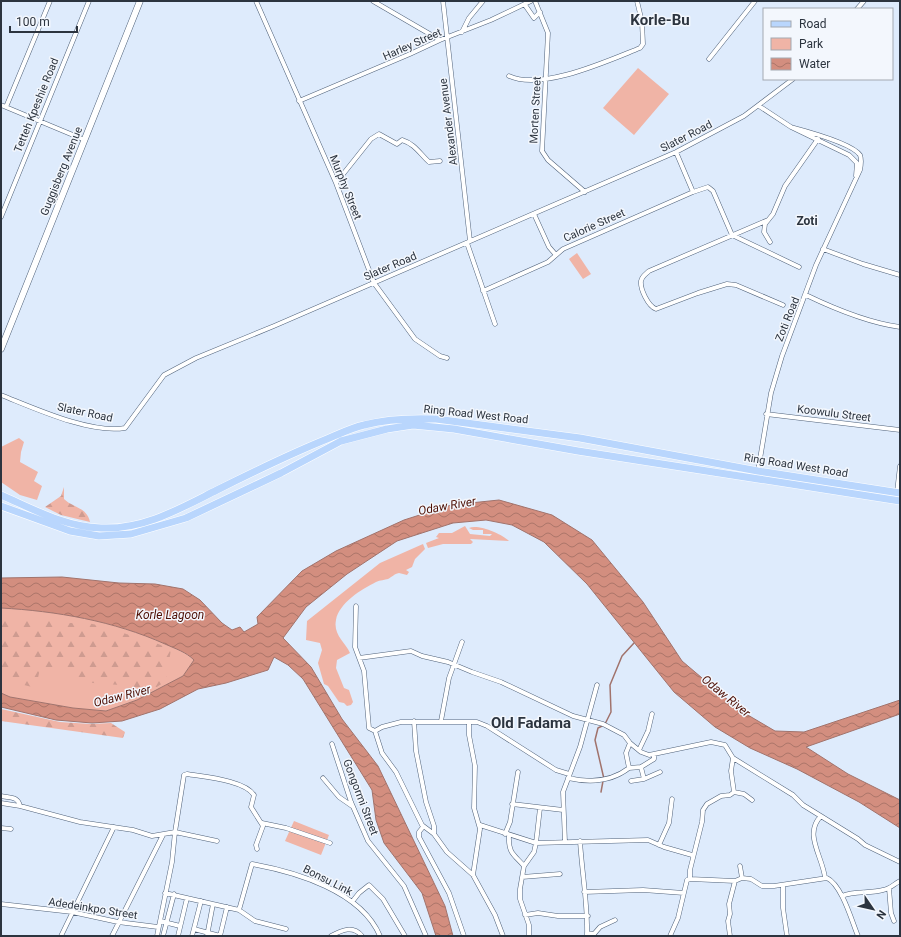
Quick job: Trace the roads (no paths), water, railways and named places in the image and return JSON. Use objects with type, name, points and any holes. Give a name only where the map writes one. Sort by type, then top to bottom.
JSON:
[{"type":"main road","name":"Guggisberg Avenue","points":[[1,349],[3,340],[140,1]]},
{"type":"main road","name":"Ring Road West Road","points":[[1,496],[32,510],[68,522],[92,527],[115,528],[142,524],[182,509],[304,449],[362,425],[418,418],[436,419],[580,438],[758,471],[898,493]]},
{"type":"main road","name":"Ring Road West Road","points":[[1,506],[70,531],[99,536],[131,534],[186,518],[257,485],[341,441],[365,434],[406,426],[439,427],[578,452],[900,501]]},
{"type":"main road","points":[[578,452],[580,438]]},
{"type":"street","points":[[6,107],[50,1]]},
{"type":"street","name":"Tetteh Kpeshie Road","points":[[1,217],[89,1]]},
{"type":"street","name":"Murphy Street","points":[[256,1],[336,183],[374,282],[415,339],[440,356],[447,358]]},
{"type":"street","points":[[373,1],[440,40]]},
{"type":"street","name":"Alexander Avenue","points":[[443,1],[469,242],[495,324]]},
{"type":"street","points":[[462,32],[469,18],[483,1]]},
{"type":"street","name":"Harley Street","points":[[299,100],[462,32],[531,1]]},
{"type":"street","name":"Morten Street","points":[[535,1],[548,33],[542,151],[548,160],[585,192]]},
{"type":"street","points":[[509,76],[527,81],[546,79],[594,67],[643,46],[642,22],[636,1]]},
{"type":"street","points":[[709,59],[755,1]]},
{"type":"street","points":[[525,4],[534,18],[540,12]]},
{"type":"street","name":"Slater Road","points":[[1,395],[43,412],[68,420],[96,426],[125,428],[164,375],[169,371],[196,358],[274,326],[676,152],[744,116],[792,80]]},
{"type":"street","points":[[1,105],[85,140]]},
{"type":"street","name":"Zoti Road","points":[[759,106],[791,127],[854,158],[857,169],[855,180]]},
{"type":"street","name":"Zoti Road","points":[[758,471],[766,414],[782,356],[823,249],[862,163],[857,152],[821,135],[791,127]]},
{"type":"street","points":[[336,183],[371,139],[379,134],[397,144],[402,140],[407,142],[417,148],[430,162],[440,161]]},
{"type":"street","points":[[770,242],[764,232],[768,220],[773,214],[785,186],[821,135]]},
{"type":"street","points":[[676,152],[693,192]]},
{"type":"street","name":"Calorie Street","points":[[484,291],[548,262],[563,249],[693,192],[708,187],[711,188],[732,235]]},
{"type":"street","points":[[534,214],[550,247],[556,255]]},
{"type":"street","points":[[768,220],[646,273],[641,279],[641,284],[652,308],[661,308],[698,293],[727,284],[736,285],[783,305]]},
{"type":"street","points":[[732,235],[799,267]]},
{"type":"street","points":[[823,249],[863,264],[900,275]]},
{"type":"street","points":[[806,295],[880,323],[900,327]]},
{"type":"street","name":"Koowulu Street","points":[[766,414],[900,430]]},
{"type":"street","points":[[898,493],[900,466]]},
{"type":"street","points":[[356,606],[355,647],[361,658],[366,687],[369,728],[374,731],[382,753],[396,772],[423,827],[434,834],[448,852],[474,875],[495,915],[503,936]]},
{"type":"street","points":[[441,721],[449,678],[462,642]]},
{"type":"street","points":[[361,658],[411,651],[422,656],[454,664],[501,682],[558,710],[603,724],[624,735],[630,743],[649,755],[715,742],[725,745],[733,758],[793,795],[803,805],[858,839],[865,845],[900,862]]},
{"type":"street","points":[[565,842],[563,792],[588,720],[597,685]]},
{"type":"street","points":[[639,750],[648,731],[652,714]]},
{"type":"street","points":[[374,731],[390,724],[414,721],[481,723],[568,776],[596,781],[616,776],[629,768],[641,767],[654,760],[654,754]]},
{"type":"street","points":[[414,721],[416,751],[426,802],[434,826],[434,834]]},
{"type":"street","points":[[469,722],[469,735],[475,766],[474,808],[480,825],[479,846],[474,875]]},
{"type":"street","points":[[629,768],[626,753],[630,743]]},
{"type":"street","name":"Gongormi Street","points":[[332,744],[353,806],[368,841],[404,886],[426,936]]},
{"type":"street","points":[[733,758],[731,771],[734,792]]},
{"type":"street","points":[[641,767],[644,779]]},
{"type":"street","points":[[518,772],[507,835],[512,853],[517,862],[524,866]]},
{"type":"street","points":[[631,781],[644,779],[660,772]]},
{"type":"street","points":[[157,936],[172,862],[182,778],[187,774],[234,783],[251,790],[254,795],[251,807],[262,823],[261,833],[256,844],[257,849]]},
{"type":"street","points":[[323,778],[339,797],[353,806]]},
{"type":"street","points":[[670,936],[678,918],[687,880],[690,879],[692,855],[702,822],[703,810],[707,804],[721,796],[730,796],[734,792]]},
{"type":"street","points":[[734,792],[744,794],[752,800]]},
{"type":"street","points":[[1,796],[15,798],[19,801],[20,806]]},
{"type":"street","points":[[659,845],[669,823],[672,799]]},
{"type":"street","points":[[1,803],[20,806],[80,822],[152,836],[175,832],[217,841]]},
{"type":"street","points":[[512,804],[563,810]]},
{"type":"street","points":[[529,936],[529,925],[520,899],[524,866],[534,852],[536,843],[540,808]]},
{"type":"street","points":[[821,816],[814,823],[812,833],[825,878]]},
{"type":"street","points":[[262,823],[286,828],[330,843]]},
{"type":"street","points":[[480,825],[507,835],[536,843],[636,839],[648,840],[692,855]]},
{"type":"street","points":[[423,827],[419,832],[419,837],[449,893],[464,936]]},
{"type":"street","points":[[1,828],[11,829]]},
{"type":"street","points":[[61,936],[114,828]]},
{"type":"street","points":[[112,936],[118,922],[133,898],[163,835]]},
{"type":"street","points":[[580,842],[584,892],[588,916],[587,935],[594,934],[600,927],[615,920]]},
{"type":"street","name":"Bonsu Link","points":[[239,910],[252,864],[301,875],[352,902],[372,921],[380,936]]},
{"type":"street","points":[[740,866],[742,878]]},
{"type":"street","points":[[522,877],[560,874]]},
{"type":"street","points":[[690,879],[735,882],[742,878],[751,879],[762,886],[783,885],[825,878],[832,880],[842,896],[858,936]]},
{"type":"street","points":[[842,896],[853,892],[871,892],[890,888],[900,881]]},
{"type":"street","points":[[730,936],[728,922],[730,914],[729,904],[735,882]]},
{"type":"street","points":[[352,902],[358,893],[369,885],[383,899],[405,936]]},
{"type":"street","points":[[783,885],[783,908],[787,936]]},
{"type":"street","points":[[890,888],[892,915],[894,921]]},
{"type":"street","points":[[584,892],[643,890],[684,893]]},
{"type":"street","points":[[165,893],[239,910],[256,921],[286,929]]},
{"type":"street","points":[[163,936],[174,894]]},
{"type":"street","points":[[178,936],[187,898]]},
{"type":"street","points":[[192,936],[201,901]]},
{"type":"street","name":"Adedeinkpo Street","points":[[1,904],[72,912],[118,922],[158,928]]},
{"type":"street","points":[[207,934],[213,904]]},
{"type":"street","points":[[194,929],[207,934],[220,936],[226,907]]},
{"type":"street","points":[[525,915],[538,913],[558,916],[588,916]]},
{"type":"street","points":[[160,921],[180,926]]},
{"type":"street","points":[[331,936],[341,930],[349,929],[358,932],[362,936]]},
{"type":"water","name":"Korle Lagoon","points":[[499,500],[552,515],[592,540],[643,602],[682,661],[741,711],[775,731],[804,732],[900,700],[900,714],[806,747],[848,774],[900,800],[900,828],[859,802],[797,769],[750,748],[715,727],[674,692],[587,584],[544,542],[512,525],[486,520],[453,523],[397,541],[347,574],[306,607],[283,638],[311,667],[342,719],[378,766],[445,906],[453,936],[436,936],[422,893],[384,843],[376,820],[372,790],[303,679],[288,665],[274,657],[268,670],[226,683],[198,689],[160,709],[122,721],[92,723],[56,720],[1,707],[1,693],[10,697],[73,708],[106,711],[137,700],[183,676],[194,660],[184,653],[146,636],[105,623],[64,615],[22,609],[1,608],[1,578],[62,577],[119,583],[155,584],[183,589],[200,600],[222,623],[232,630],[240,627],[244,632],[258,624],[257,617],[302,571],[336,551],[404,520],[451,505]]},
{"type":"waterway","points":[[605,724],[611,712],[610,685],[622,656],[634,643]]},
{"type":"waterway","points":[[602,726],[598,728],[595,740],[604,779]]},
{"type":"waterway","points":[[601,792],[603,781]]},
{"type":"district","name":"Korle-Bu","points":[[660,20]]},
{"type":"district","name":"Zoti","points":[[807,221]]},
{"type":"district","name":"Old Fadama","points":[[531,723]]},
{"type":"water label","name":"Odaw River","points":[[447,506]]},
{"type":"water label","name":"Odaw River","points":[[122,696]]},
{"type":"water label","name":"Odaw River","points":[[726,696]]}]
